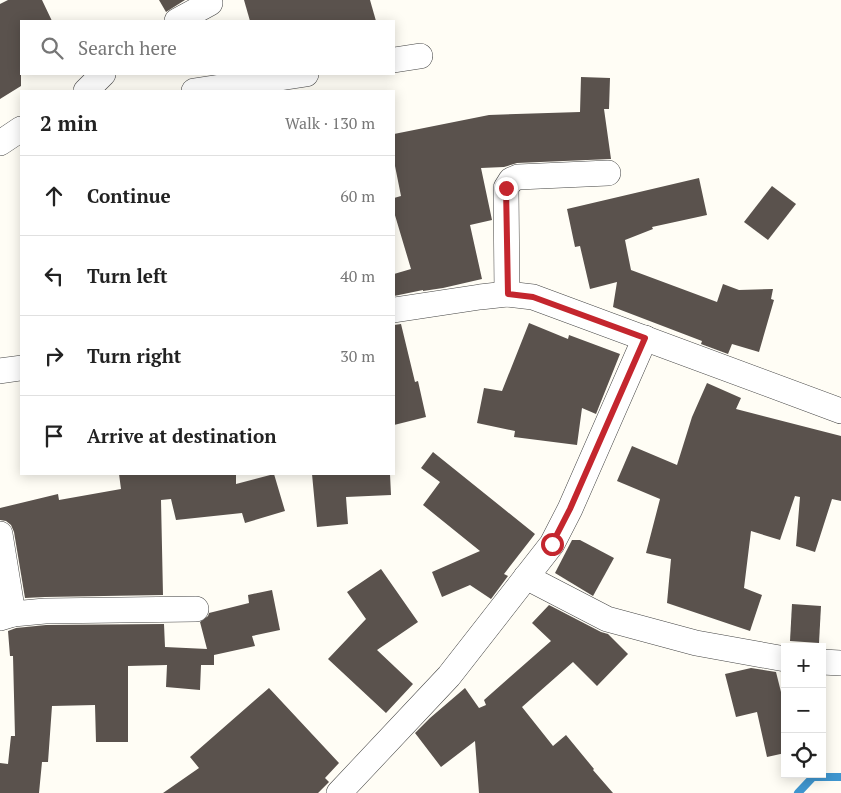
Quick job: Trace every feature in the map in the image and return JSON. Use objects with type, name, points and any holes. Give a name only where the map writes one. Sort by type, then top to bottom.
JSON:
[{"type":"street","points":[[179,20],[210,3]]},
{"type":"street","points":[[395,60],[420,56]]},
{"type":"street","points":[[87,90],[102,75]]},
{"type":"street","points":[[201,90],[299,75]]},
{"type":"street","points":[[0,143],[20,130]]},
{"type":"street","points":[[508,294],[506,188],[512,180],[518,177],[608,173]]},
{"type":"street","points":[[395,310],[508,294],[533,297],[841,411]]},
{"type":"street","points":[[339,793],[450,676],[552,544],[570,509],[645,338]]},
{"type":"street","points":[[0,371],[20,368]]},
{"type":"street","points":[[0,534],[7,616],[45,611],[196,609]]},
{"type":"street","points":[[526,577],[607,619],[696,644],[781,658]]},
{"type":"street","points":[[826,662],[841,663]]},
{"type":"building","points":[[8,0],[42,0],[52,20],[20,20],[21,86],[0,99],[0,4]]},
{"type":"building","points":[[159,0],[185,0],[166,12]]},
{"type":"building","points":[[244,0],[370,0],[376,20],[250,20]]},
{"type":"building","points":[[581,77],[610,78],[609,109],[604,109],[611,159],[517,163],[504,167],[481,168],[492,220],[470,225],[482,279],[395,296],[395,274],[411,269],[395,215],[395,198],[401,196],[395,166],[395,134],[489,115],[580,112]]},
{"type":"building","points":[[699,178],[707,215],[652,227],[653,229],[625,240],[631,270],[717,302],[723,284],[739,290],[773,289],[771,299],[774,300],[759,352],[732,344],[728,354],[701,344],[702,341],[613,307],[617,282],[590,289],[580,246],[575,247],[567,209]]},
{"type":"building","points":[[772,186],[796,204],[768,240],[744,222]]},
{"type":"building","points":[[529,323],[568,339],[569,335],[620,354],[596,414],[582,408],[577,445],[514,437],[515,431],[477,423],[484,388],[502,391]]},
{"type":"building","points":[[401,324],[415,382],[418,381],[426,417],[395,425],[395,325]]},
{"type":"building","points":[[707,383],[741,398],[736,409],[841,436],[841,501],[832,499],[815,552],[796,546],[800,497],[795,496],[780,540],[751,531],[744,588],[762,595],[750,631],[667,603],[671,559],[646,553],[660,499],[617,481],[632,446],[677,465],[692,417]]},
{"type":"building","points":[[433,452],[535,534],[504,574],[508,576],[491,599],[470,585],[442,597],[432,572],[480,551],[423,505],[440,482],[421,468]]},
{"type":"building","points":[[119,475],[236,475],[236,484],[274,475],[285,511],[245,523],[242,513],[176,520],[171,499],[161,500],[163,595],[25,598],[14,532],[11,525],[6,521],[0,520],[0,508],[58,494],[59,500],[121,489]]},
{"type":"building","points":[[312,475],[390,475],[391,495],[346,497],[348,524],[317,527]]},
{"type":"building","points":[[572,540],[580,540],[614,558],[593,596],[555,573]]},
{"type":"building","points":[[381,569],[418,622],[377,650],[413,684],[386,713],[328,659],[366,619],[347,592]]},
{"type":"building","points":[[272,590],[280,630],[252,636],[255,646],[214,655],[214,665],[201,665],[200,690],[166,687],[167,665],[128,666],[128,742],[96,742],[95,705],[52,706],[48,762],[42,762],[39,793],[0,793],[0,763],[8,764],[11,736],[15,736],[13,656],[10,656],[8,631],[16,628],[46,625],[164,624],[165,647],[207,649],[200,622],[209,613],[249,603],[248,595]]},
{"type":"building","points":[[792,604],[821,606],[819,643],[790,641]]},
{"type":"building","points":[[549,605],[608,634],[628,654],[597,686],[573,662],[522,707],[553,746],[566,735],[613,793],[479,793],[475,741],[441,767],[415,733],[465,688],[479,708],[486,705],[484,700],[551,641],[532,623]]},
{"type":"building","points":[[751,668],[776,672],[781,692],[781,754],[767,757],[757,712],[736,717],[725,674]]},
{"type":"building","points":[[269,688],[339,763],[325,778],[329,782],[318,793],[163,793],[199,768],[190,757]]},
{"type":"waterway","points":[[798,793],[813,777],[841,777]]},
{"type":"route","points":[[506,188],[508,294],[533,297],[645,338],[570,509],[552,544]]}]
